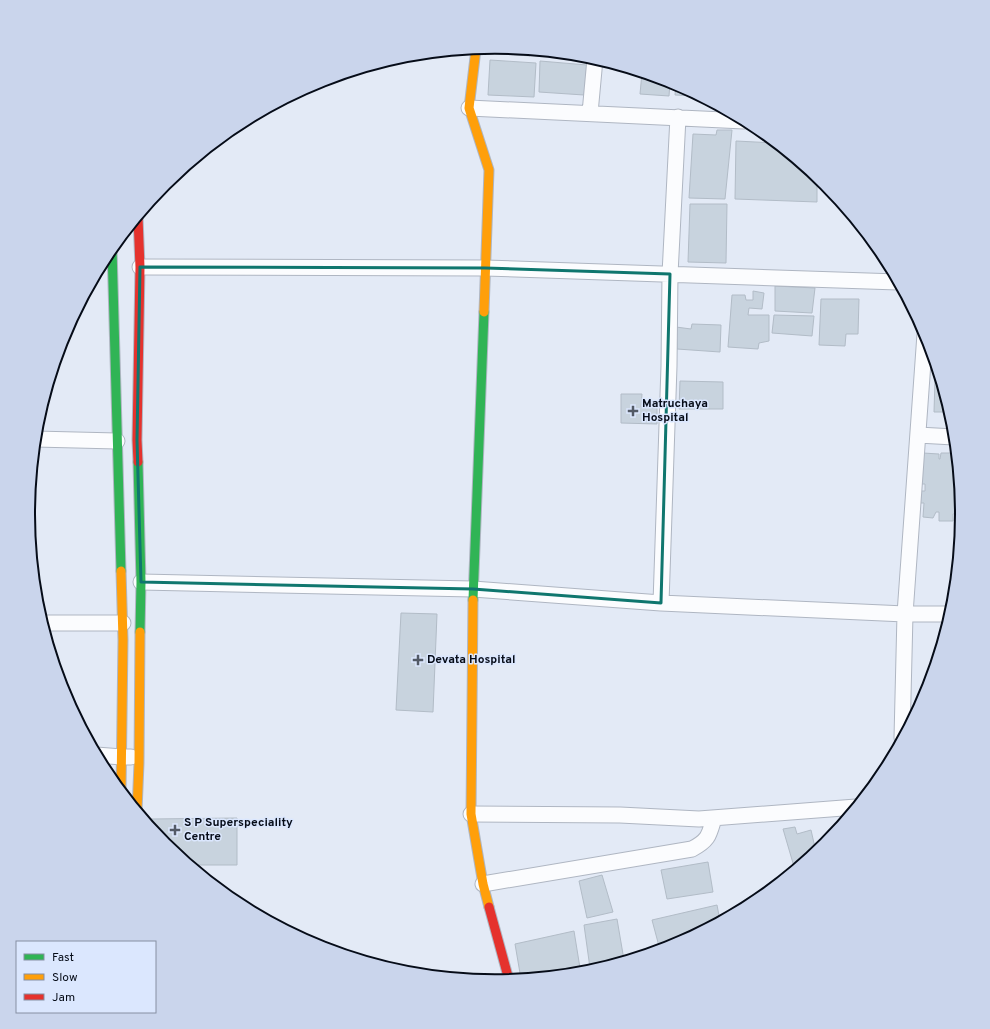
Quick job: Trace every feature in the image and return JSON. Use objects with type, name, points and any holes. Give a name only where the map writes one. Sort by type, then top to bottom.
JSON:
[{"type":"main road","points":[[475,55],[469,108],[489,170],[473,589],[471,814],[483,884],[507,974]]},
{"type":"main road","points":[[121,782],[123,623],[131,582],[137,440],[140,267],[138,224]]},
{"type":"main road","points":[[112,260],[117,441],[131,582],[139,757],[137,804]]},
{"type":"street","points":[[590,113],[594,65]]},
{"type":"street","points":[[469,108],[731,119]]},
{"type":"street","points":[[661,603],[669,366],[670,274],[678,117]]},
{"type":"street","points":[[140,267],[485,268],[892,282]]},
{"type":"street","points":[[902,728],[905,614],[924,349]]},
{"type":"street","points":[[918,435],[948,437]]},
{"type":"street","points":[[42,439],[117,441]]},
{"type":"street","points":[[131,582],[473,589],[661,603],[905,614],[944,614]]},
{"type":"street","points":[[48,623],[123,623]]},
{"type":"street","points":[[104,756],[139,757]]},
{"type":"street","points":[[471,814],[620,815],[699,819],[850,807]]},
{"type":"street","points":[[483,884],[692,849],[702,843],[709,835],[714,818]]},
{"type":"highlighted area","points":[[140,267],[485,268],[670,274],[661,603],[473,589],[141,582],[137,440]]},
{"type":"building","points":[[490,60],[536,63],[534,97],[488,95]]},
{"type":"building","points":[[540,61],[587,65],[584,95],[539,92]]},
{"type":"building","points":[[641,79],[669,89],[669,96],[640,94]]},
{"type":"building","points":[[675,92],[683,95],[675,95]]},
{"type":"building","points":[[717,130],[732,130],[725,199],[689,198],[693,134],[716,135]]},
{"type":"building","points":[[736,141],[765,142],[817,186],[817,202],[735,199]]},
{"type":"building","points":[[690,204],[727,204],[726,263],[688,262]]},
{"type":"building","points":[[775,286],[815,288],[812,313],[775,311]]},
{"type":"building","points":[[753,291],[764,293],[762,309],[749,308],[748,315],[769,315],[769,341],[759,343],[758,349],[728,347],[732,295],[745,295],[746,300],[753,300]]},
{"type":"building","points":[[821,299],[859,299],[858,334],[846,334],[845,346],[819,345]]},
{"type":"building","points":[[774,315],[814,316],[812,336],[772,333]]},
{"type":"building","points":[[692,324],[721,325],[720,352],[677,349],[676,327],[691,329]]},
{"type":"building","points":[[680,381],[723,382],[723,409],[679,409]]},
{"type":"building","points":[[935,381],[943,412],[934,412]]},
{"type":"building","points":[[621,394],[642,394],[641,407],[657,408],[657,424],[621,423]]},
{"type":"building","points":[[923,453],[939,454],[940,459],[941,453],[951,453],[955,514],[953,514],[953,521],[939,521],[939,512],[936,512],[933,518],[923,517],[924,503],[920,503],[921,491],[925,491],[925,484],[916,484]]},
{"type":"building","points":[[401,613],[437,614],[433,712],[396,710]]},
{"type":"building","points":[[237,818],[237,865],[198,865],[170,840],[151,819]]},
{"type":"building","points":[[795,827],[797,834],[811,830],[814,845],[793,864],[783,829]]},
{"type":"building","points":[[708,862],[713,892],[667,899],[661,870]]},
{"type":"building","points":[[602,875],[613,912],[587,918],[579,881]]},
{"type":"building","points":[[717,905],[719,916],[658,944],[652,920]]},
{"type":"building","points":[[617,919],[623,956],[590,965],[584,925]]},
{"type":"building","points":[[574,931],[580,967],[520,974],[515,944]]},
{"type":"traffic: fast","points":[[112,260],[121,571]]},
{"type":"traffic: fast","points":[[473,600],[484,312]]},
{"type":"traffic: fast","points":[[138,462],[141,582],[140,632]]},
{"type":"traffic: slow","points":[[475,55],[469,108],[489,170],[484,312]]},
{"type":"traffic: slow","points":[[121,571],[123,640],[121,782]]},
{"type":"traffic: slow","points":[[473,600],[471,814],[483,884],[489,907]]},
{"type":"traffic: slow","points":[[137,804],[140,632]]},
{"type":"traffic: jam","points":[[138,224],[140,267],[137,440],[138,462]]},
{"type":"traffic: jam","points":[[489,907],[507,974]]},
{"type":"place","name":"Matruchaya Hospital","points":[[633,411]]},
{"type":"place","name":"Devata Hospital","points":[[418,660]]},
{"type":"place","name":"S P Superspeciality Centre","points":[[175,830]]}]
